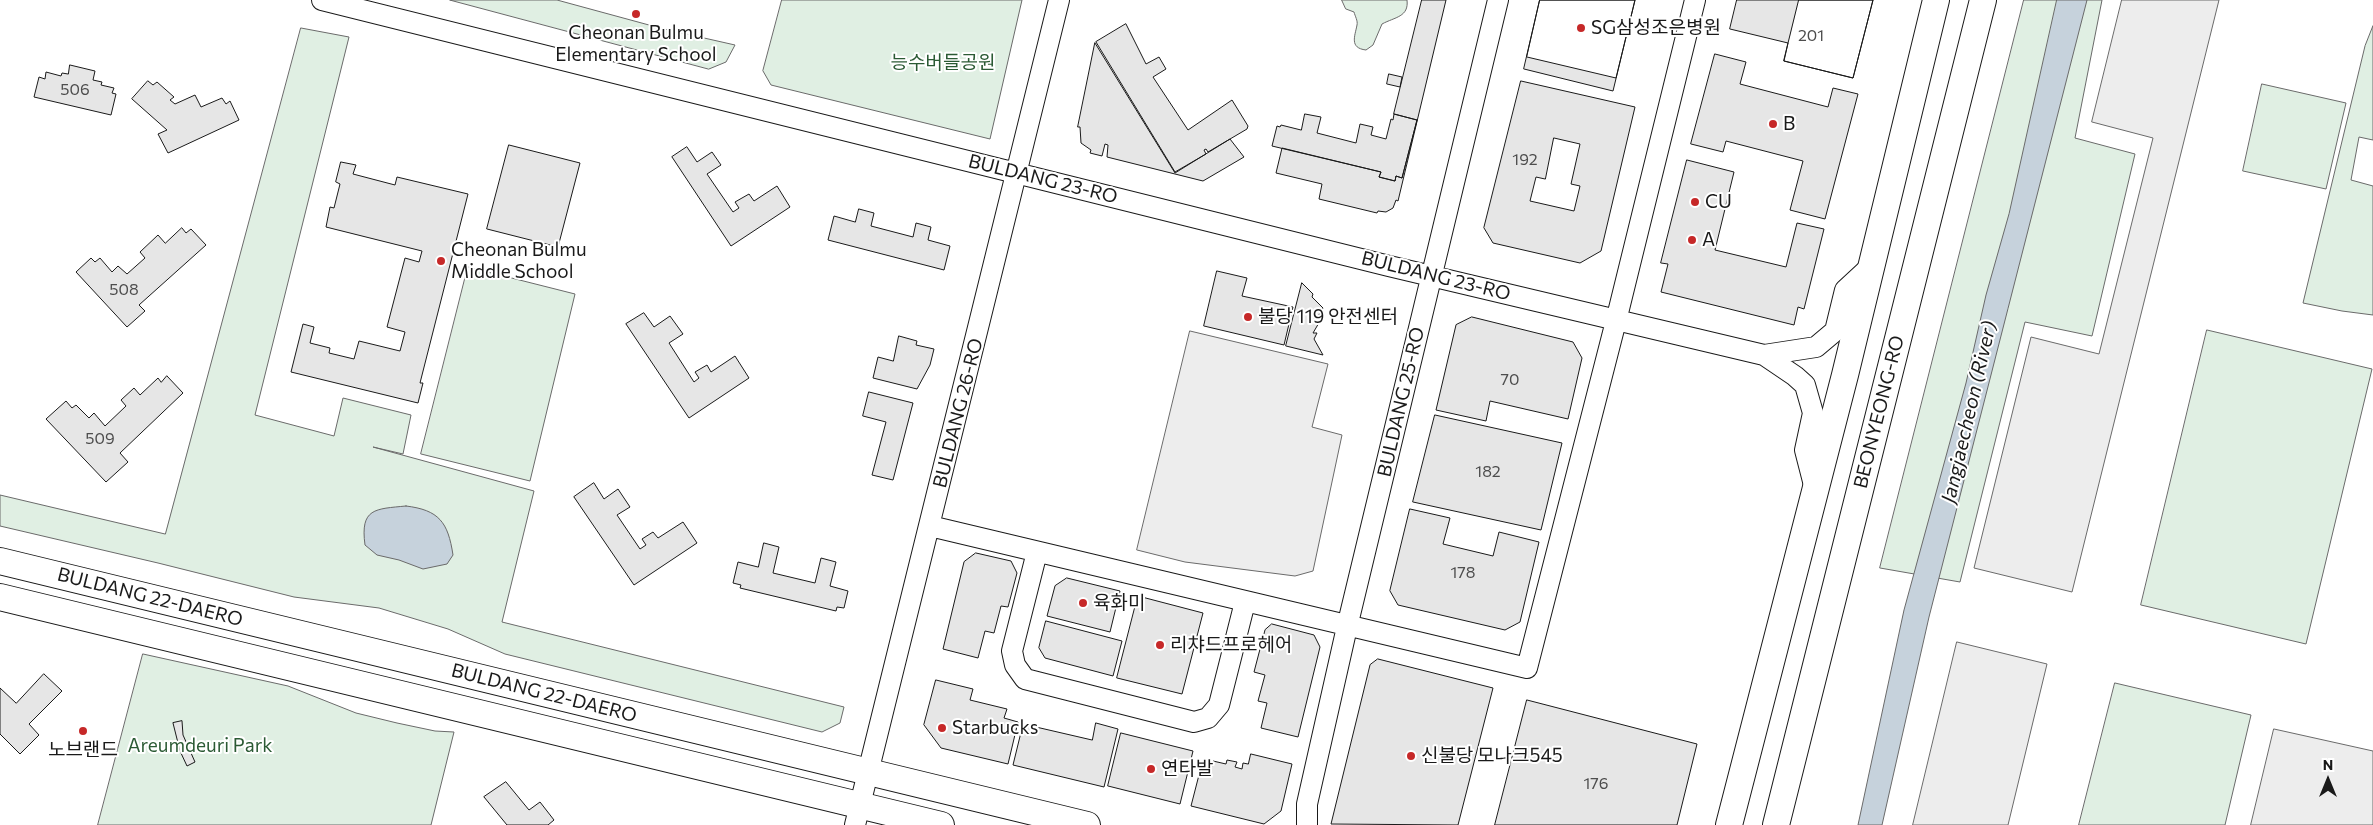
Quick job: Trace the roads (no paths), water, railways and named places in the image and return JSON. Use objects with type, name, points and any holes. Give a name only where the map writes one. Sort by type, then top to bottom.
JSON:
[{"type":"main road","points":[[1729,825],[1872,265],[1936,0]]},
{"type":"main road","name":"BEONYEONG-RO","points":[[1776,825],[1983,0]]},
{"type":"main road","name":"BULDANG 22-DAERO","points":[[0,561],[1088,825]]},
{"type":"main road","name":"BULDANG 22-DAERO","points":[[0,597],[858,815],[941,825]]},
{"type":"street","name":"BULDANG 23-RO","points":[[322,0],[810,123],[1016,171],[1431,276],[1764,355]]},
{"type":"street","name":"BULDANG 26-RO","points":[[858,815],[1059,0]]},
{"type":"street","name":"BULDANG 25-RO","points":[[1307,804],[1347,627],[1498,0]]},
{"type":"street","points":[[930,526],[1347,627],[1527,668],[1616,321],[1695,0]]},
{"type":"street","points":[[1764,355],[1816,347],[1835,331],[1845,290],[1872,265]]},
{"type":"street","points":[[1764,355],[1796,376],[1805,385],[1813,413],[1805,450],[1815,489]]},
{"type":"street","points":[[1037,552],[1012,652],[1015,665],[1025,679],[1194,722],[1208,718],[1220,705],[1245,602]]},
{"type":"street","points":[[1292,825],[1307,804]]},
{"type":"street","points":[[1307,804],[1307,825]]},
{"type":"water","name":"Jangjaecheon (River)","points":[[2057,0],[2087,0],[1929,617],[1882,825],[1858,825],[1904,610],[1966,383],[1986,295],[2009,214]]},
{"type":"water","points":[[406,506],[427,511],[445,526],[453,555],[447,564],[423,569],[399,560],[377,555],[365,545],[365,524],[372,513],[386,508]]},
{"type":"place","name":"Cheonan Bulmu Elementary School","points":[[636,14]]},
{"type":"place","name":"SG삼성조은병원","points":[[1581,28]]},
{"type":"place","name":"B","points":[[1773,124]]},
{"type":"place","name":"CU","points":[[1695,202]]},
{"type":"place","name":"A","points":[[1692,240]]},
{"type":"place","name":"Cheonan Bulmu Middle School","points":[[441,261]]},
{"type":"place","name":"불당 119 안전센터","points":[[1248,317]]},
{"type":"place","name":"육화미","points":[[1083,603]]},
{"type":"place","name":"리챠드프로헤어","points":[[1160,645]]},
{"type":"place","name":"Starbucks","points":[[942,728]]},
{"type":"place","name":"노브랜드","points":[[83,731]]},
{"type":"place","name":"신불당 모나크545","points":[[1411,756]]},
{"type":"place","name":"연타발","points":[[1151,769]]},
{"type":"park label","name":"능수버들공원","points":[[943,63]]},
{"type":"park label","name":"Areumdeuri Park","points":[[200,746]]}]
